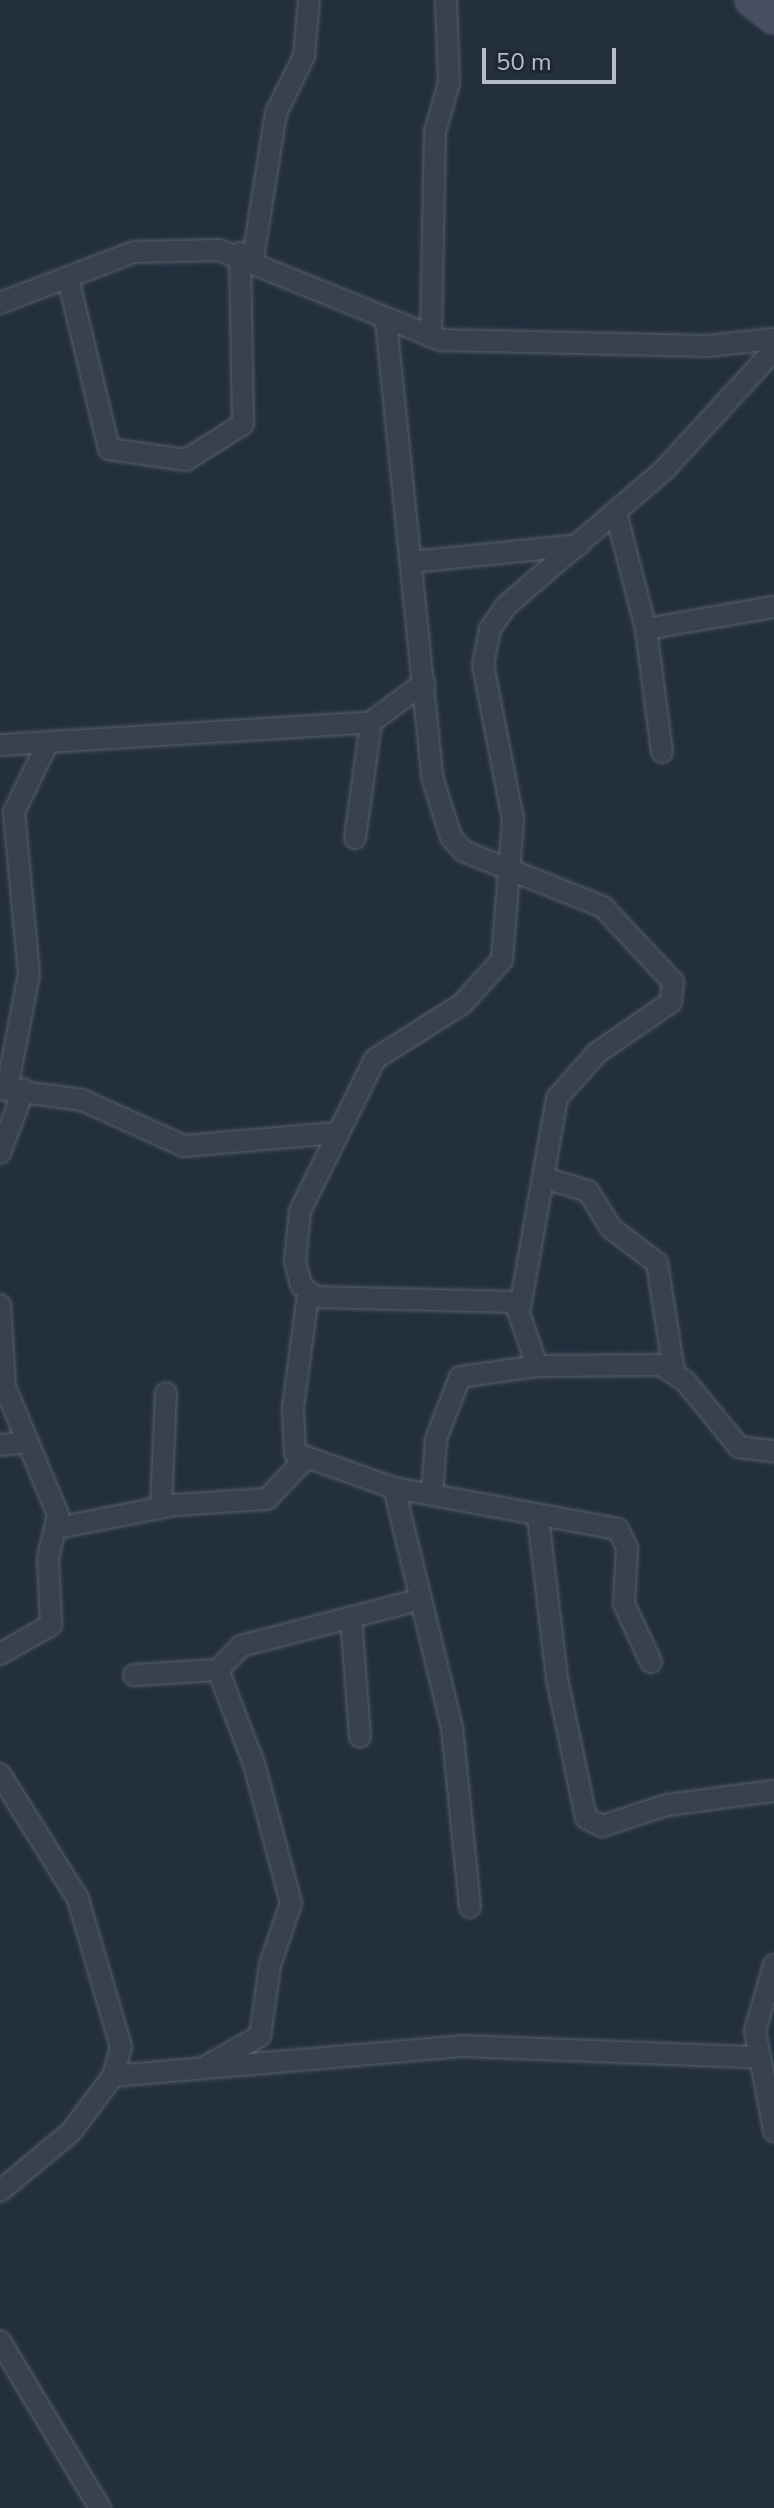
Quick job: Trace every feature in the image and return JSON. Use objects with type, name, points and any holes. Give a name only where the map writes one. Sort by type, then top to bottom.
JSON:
[{"type":"street","points":[[68,278],[109,449],[186,460],[243,424],[246,255],[276,113],[304,56],[309,0]]},
{"type":"street","points":[[431,337],[435,132],[449,83],[446,0]]},
{"type":"street","points":[[751,0],[774,18]]},
{"type":"street","points":[[0,303],[134,252],[246,255],[386,321],[431,337],[707,346],[774,339]]},
{"type":"street","points":[[386,321],[435,791],[451,837],[463,851],[510,866],[603,907],[661,962],[674,991],[663,1009],[585,1063],[557,1098],[520,1307],[537,1366]]},
{"type":"street","points":[[651,1662],[624,1604],[625,1536],[608,1524],[538,1517],[394,1488],[303,1461],[292,1442],[293,1408],[308,1294],[297,1277],[296,1224],[336,1133],[375,1059],[462,1004],[502,960],[510,866],[509,786],[483,665],[486,644],[506,606],[616,513],[774,350]]},
{"type":"street","points":[[616,513],[646,629],[662,752]]},
{"type":"street","points":[[412,562],[579,545]]},
{"type":"street","points":[[646,629],[774,607]]},
{"type":"street","points":[[0,745],[371,722],[424,683]]},
{"type":"street","points":[[355,838],[371,722]]},
{"type":"street","points":[[0,1153],[29,974],[14,812],[48,742]]},
{"type":"street","points":[[10,1089],[82,1100],[184,1146],[336,1133]]},
{"type":"street","points":[[544,1178],[588,1191],[611,1228],[657,1263],[674,1371]]},
{"type":"street","points":[[308,1294],[443,1295],[520,1307]]},
{"type":"street","points":[[0,1305],[5,1387],[28,1442],[57,1528],[48,1558],[51,1625],[44,1635],[0,1654]]},
{"type":"street","points":[[432,1495],[436,1439],[460,1377],[537,1366],[661,1365],[674,1371],[739,1447],[774,1451]]},
{"type":"street","points":[[161,1507],[166,1393]]},
{"type":"street","points":[[0,1445],[28,1442]]},
{"type":"street","points":[[57,1528],[161,1507],[267,1499],[303,1461]]},
{"type":"street","points":[[394,1488],[452,1727],[470,1907]]},
{"type":"street","points":[[538,1517],[557,1679],[586,1818],[602,1826],[667,1805],[774,1791]]},
{"type":"street","points":[[134,1675],[218,1670],[241,1646],[421,1599]]},
{"type":"street","points":[[351,1617],[360,1737]]},
{"type":"street","points":[[203,2071],[260,2036],[270,1965],[291,1916],[254,1764],[218,1670]]},
{"type":"street","points":[[0,1774],[78,1899],[121,2047],[113,2076],[50,2154],[0,2191]]},
{"type":"street","points":[[774,1965],[755,2031],[755,2057],[774,2131]]},
{"type":"street","points":[[113,2076],[203,2071],[462,2046],[755,2057]]},
{"type":"street","points":[[0,2341],[100,2508]]}]
